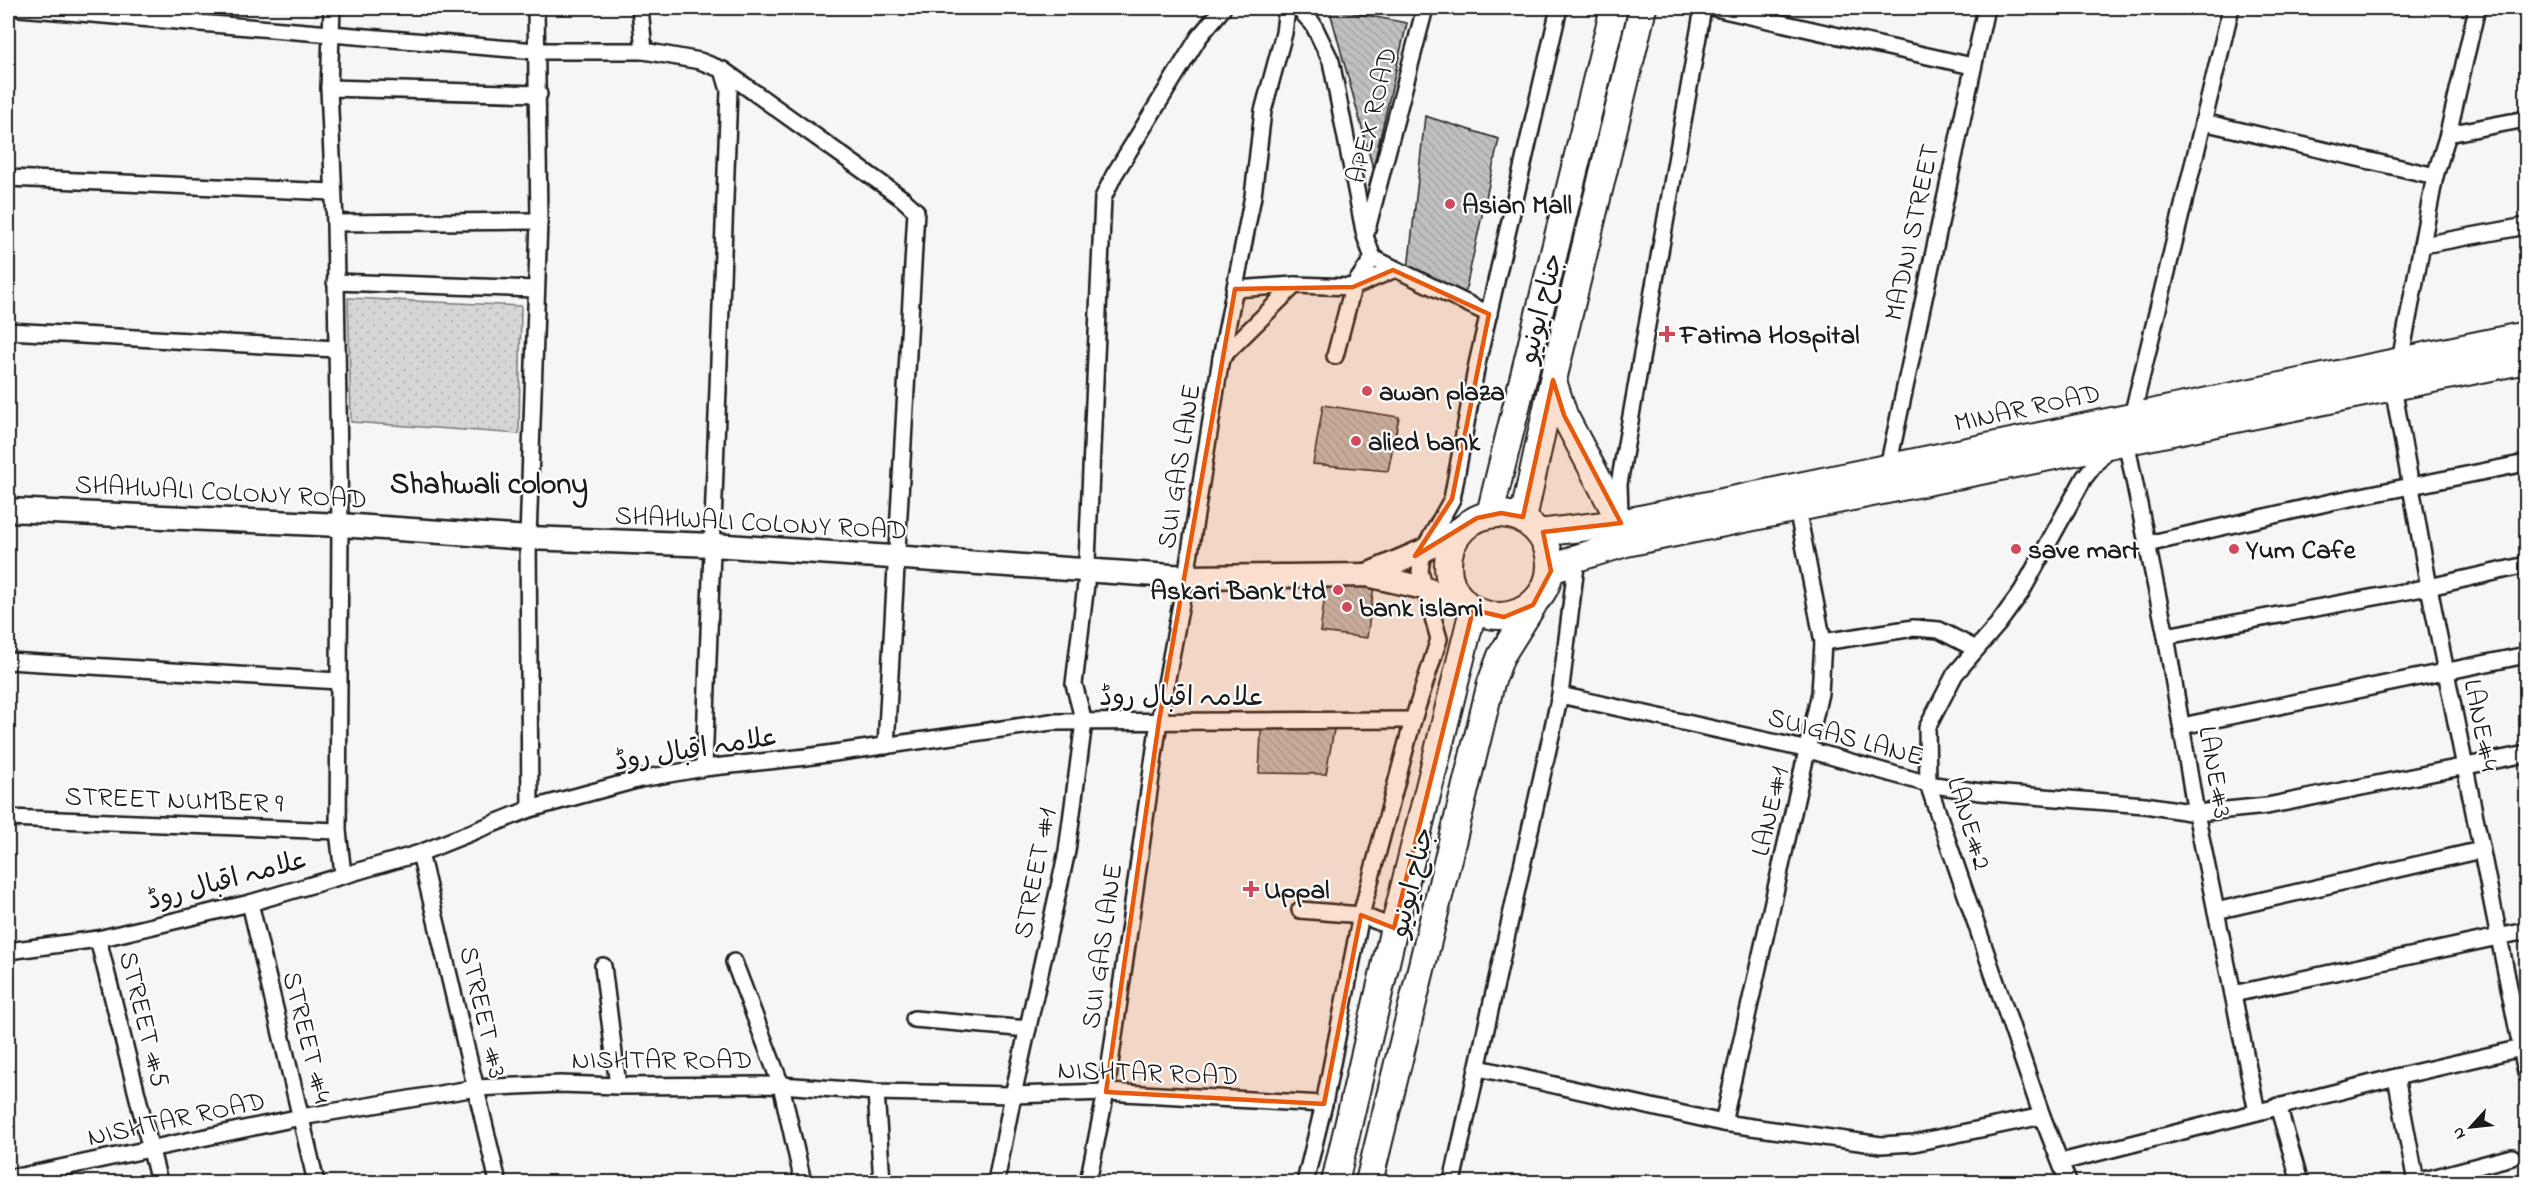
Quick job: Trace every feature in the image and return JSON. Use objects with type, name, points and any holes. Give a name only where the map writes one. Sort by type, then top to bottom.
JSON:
[{"type":"main road","name":"جناح ایونیو","points":[[1484,516],[1614,8]]},
{"type":"main road","name":"جناح ایونیو","points":[[1531,526],[1553,380],[1643,8]]},
{"type":"main road","name":"MINAR ROAD","points":[[1551,571],[1577,558],[1626,543],[2118,443],[2198,415],[2400,361],[2526,335]]},
{"type":"main road","name":"MINAR ROAD","points":[[1531,526],[1621,523],[2132,416],[2198,415],[2394,387],[2526,360]]},
{"type":"main road","points":[[1553,380],[1564,415],[1621,523]]},
{"type":"main road","name":"SHAHWALI COLONY ROAD","points":[[8,510],[340,525],[528,538],[713,545],[1186,577],[1367,575],[1424,588],[1468,606]]},
{"type":"main road","points":[[1501,513],[1531,526],[1546,544],[1551,571],[1545,590],[1533,605],[1519,613],[1504,617],[1488,616],[1468,606],[1449,581],[1448,556],[1458,534],[1484,516],[1501,513]]},
{"type":"main road","name":"SHAHWALI COLONY ROAD","points":[[1367,575],[1424,551],[1484,516]]},
{"type":"main road","name":"جناح ایونیو","points":[[1369,1182],[1491,683],[1501,656],[1533,605]]},
{"type":"main road","name":"جناح ایونیو","points":[[1335,1182],[1468,606]]},
{"type":"street","points":[[19,8],[157,13],[536,51],[644,51],[700,61],[723,70],[903,199],[916,212],[886,746]]},
{"type":"street","points":[[332,8],[329,88],[335,222],[340,525],[338,831],[343,874]]},
{"type":"street","points":[[530,808],[528,538],[539,221],[536,8]]},
{"type":"street","points":[[640,8],[644,51]]},
{"type":"street","name":"STREET #1","points":[[996,1182],[1067,851],[1084,722],[1074,684],[1086,572],[1103,198],[1114,175],[1193,47],[1223,8]]},
{"type":"street","name":"SUI GAS LANE","points":[[1088,1182],[1106,1092],[1159,721],[1186,577],[1221,358],[1252,196],[1263,111],[1284,33],[1287,8]]},
{"type":"street","points":[[1298,8],[1313,24],[1331,61],[1365,236],[1373,258],[1393,270],[1489,314]]},
{"type":"street","name":"APEX ROAD","points":[[1365,236],[1425,8]]},
{"type":"street","points":[[1305,1182],[1324,1104],[1361,915],[1413,720],[1439,639],[1420,571],[1424,551],[1452,499],[1489,314],[1559,8]]},
{"type":"street","points":[[1621,523],[1619,484],[1703,8]]},
{"type":"street","points":[[1715,8],[1972,66]]},
{"type":"street","name":"MADNI STREET","points":[[1888,467],[1986,8]]},
{"type":"street","points":[[2132,416],[2231,8]]},
{"type":"street","points":[[2400,361],[2436,176],[2477,8]]},
{"type":"street","points":[[704,768],[729,90],[723,70]]},
{"type":"street","points":[[329,88],[539,94]]},
{"type":"street","points":[[2448,134],[2526,119]]},
{"type":"street","points":[[2203,122],[2436,176]]},
{"type":"street","points":[[8,178],[333,192]]},
{"type":"street","points":[[335,222],[539,221]]},
{"type":"street","points":[[2422,245],[2526,226]]},
{"type":"street","points":[[1335,356],[1353,287],[1373,258]]},
{"type":"street","points":[[1234,290],[1295,285],[1353,287],[1393,270]]},
{"type":"street","points":[[335,282],[536,289]]},
{"type":"street","points":[[1221,358],[1295,285]]},
{"type":"street","points":[[8,331],[336,349]]},
{"type":"street","name":"LANE#4","points":[[2394,387],[2429,586],[2481,850],[2524,1048],[2526,1072]]},
{"type":"street","name":"LANE#3","points":[[2118,443],[2147,544],[2166,636],[2196,813],[2257,1112]]},
{"type":"street","name":"LANE#2","points":[[2068,1182],[2042,1116],[1928,784],[1927,728],[1955,674],[2022,591],[2084,478],[2118,443]]},
{"type":"street","points":[[2147,544],[2526,462]]},
{"type":"street","name":"LANE#1","points":[[1723,1123],[1809,750],[1820,693],[1823,642],[1797,508]]},
{"type":"street","points":[[1452,1182],[1560,695],[1577,558]]},
{"type":"street","points":[[2166,636],[2429,586],[2526,565]]},
{"type":"street","points":[[1823,642],[1923,629],[1940,630],[1976,649]]},
{"type":"street","points":[[2182,726],[2526,655]]},
{"type":"street","points":[[8,661],[338,681]]},
{"type":"street","name":"SUIGAS LANE","points":[[1560,695],[1809,750],[1928,784],[1980,792],[2145,805],[2196,813],[2267,806],[2526,754]]},
{"type":"street","name":"علامہ اقبال روڈ","points":[[8,951],[98,939],[250,903],[420,853],[530,808],[640,779],[704,768],[886,746],[1051,722],[1413,720]]},
{"type":"street","name":"STREET NUMBER 9","points":[[8,818],[338,831]]},
{"type":"street","points":[[2216,911],[2481,850]]},
{"type":"street","name":"STREET #3","points":[[420,853],[498,1182]]},
{"type":"street","name":"STREET #4","points":[[250,903],[316,1182]]},
{"type":"street","points":[[1300,910],[1361,915],[1394,928]]},
{"type":"street","points":[[2233,994],[2526,931]]},
{"type":"street","name":"STREET #5","points":[[98,939],[159,1182]]},
{"type":"street","points":[[734,962],[781,1085],[803,1182]]},
{"type":"street","points":[[603,966],[618,1086]]},
{"type":"street","points":[[914,1019],[1028,1029]]},
{"type":"street","points":[[2061,1162],[2278,1106],[2524,1048]]},
{"type":"street","points":[[1479,1068],[1723,1123],[1881,1145],[1914,1143],[2042,1116]]},
{"type":"street","points":[[2396,1077],[2416,1182],[2512,1157]]},
{"type":"street","name":"NISHTAR ROAD","points":[[18,1179],[301,1117],[476,1088],[560,1084],[781,1085],[876,1092],[1013,1095],[1106,1092],[1324,1104]]},
{"type":"street","points":[[876,1092],[882,1182]]},
{"type":"street","points":[[2278,1106],[2300,1182]]},
{"type":"highlighted area","points":[[1393,270],[1489,314],[1452,499],[1415,556],[1477,518],[1501,513],[1523,517],[1553,380],[1564,415],[1621,523],[1543,532],[1551,571],[1533,605],[1504,617],[1473,610],[1394,928],[1361,915],[1324,1104],[1106,1092],[1159,721],[1235,289],[1353,287]]},
{"type":"shaded area","points":[[348,298],[521,306],[519,434],[351,422]]},
{"type":"building","points":[[1329,8],[1407,23],[1373,168]]},
{"type":"building","name":"Asian Mall","points":[[1425,116],[1499,139],[1464,297],[1408,270]]},
{"type":"building","name":"alied bank","points":[[1323,405],[1399,417],[1388,471],[1313,464]]},
{"type":"building","name":"bank islami","points":[[1327,579],[1374,585],[1367,638],[1320,632]]},
{"type":"building","points":[[1262,713],[1337,713],[1326,774],[1259,773]]},
{"type":"place","name":"Asian Mall","points":[[1450,204]]},
{"type":"place","name":"Fatima Hospital","points":[[1667,334]]},
{"type":"place","name":"awan plaza","points":[[1367,391]]},
{"type":"place","name":"alied bank","points":[[1356,441]]},
{"type":"place","name":"save mart","points":[[2016,549]]},
{"type":"place","name":"Yum Cafe","points":[[2234,549]]},
{"type":"place","name":"Askari Bank Ltd","points":[[1338,590]]},
{"type":"place","name":"bank islami","points":[[1347,607]]},
{"type":"place","name":"Uppal","points":[[1251,889]]},
{"type":"district","name":"Shahwali colony","points":[[489,483]]}]
